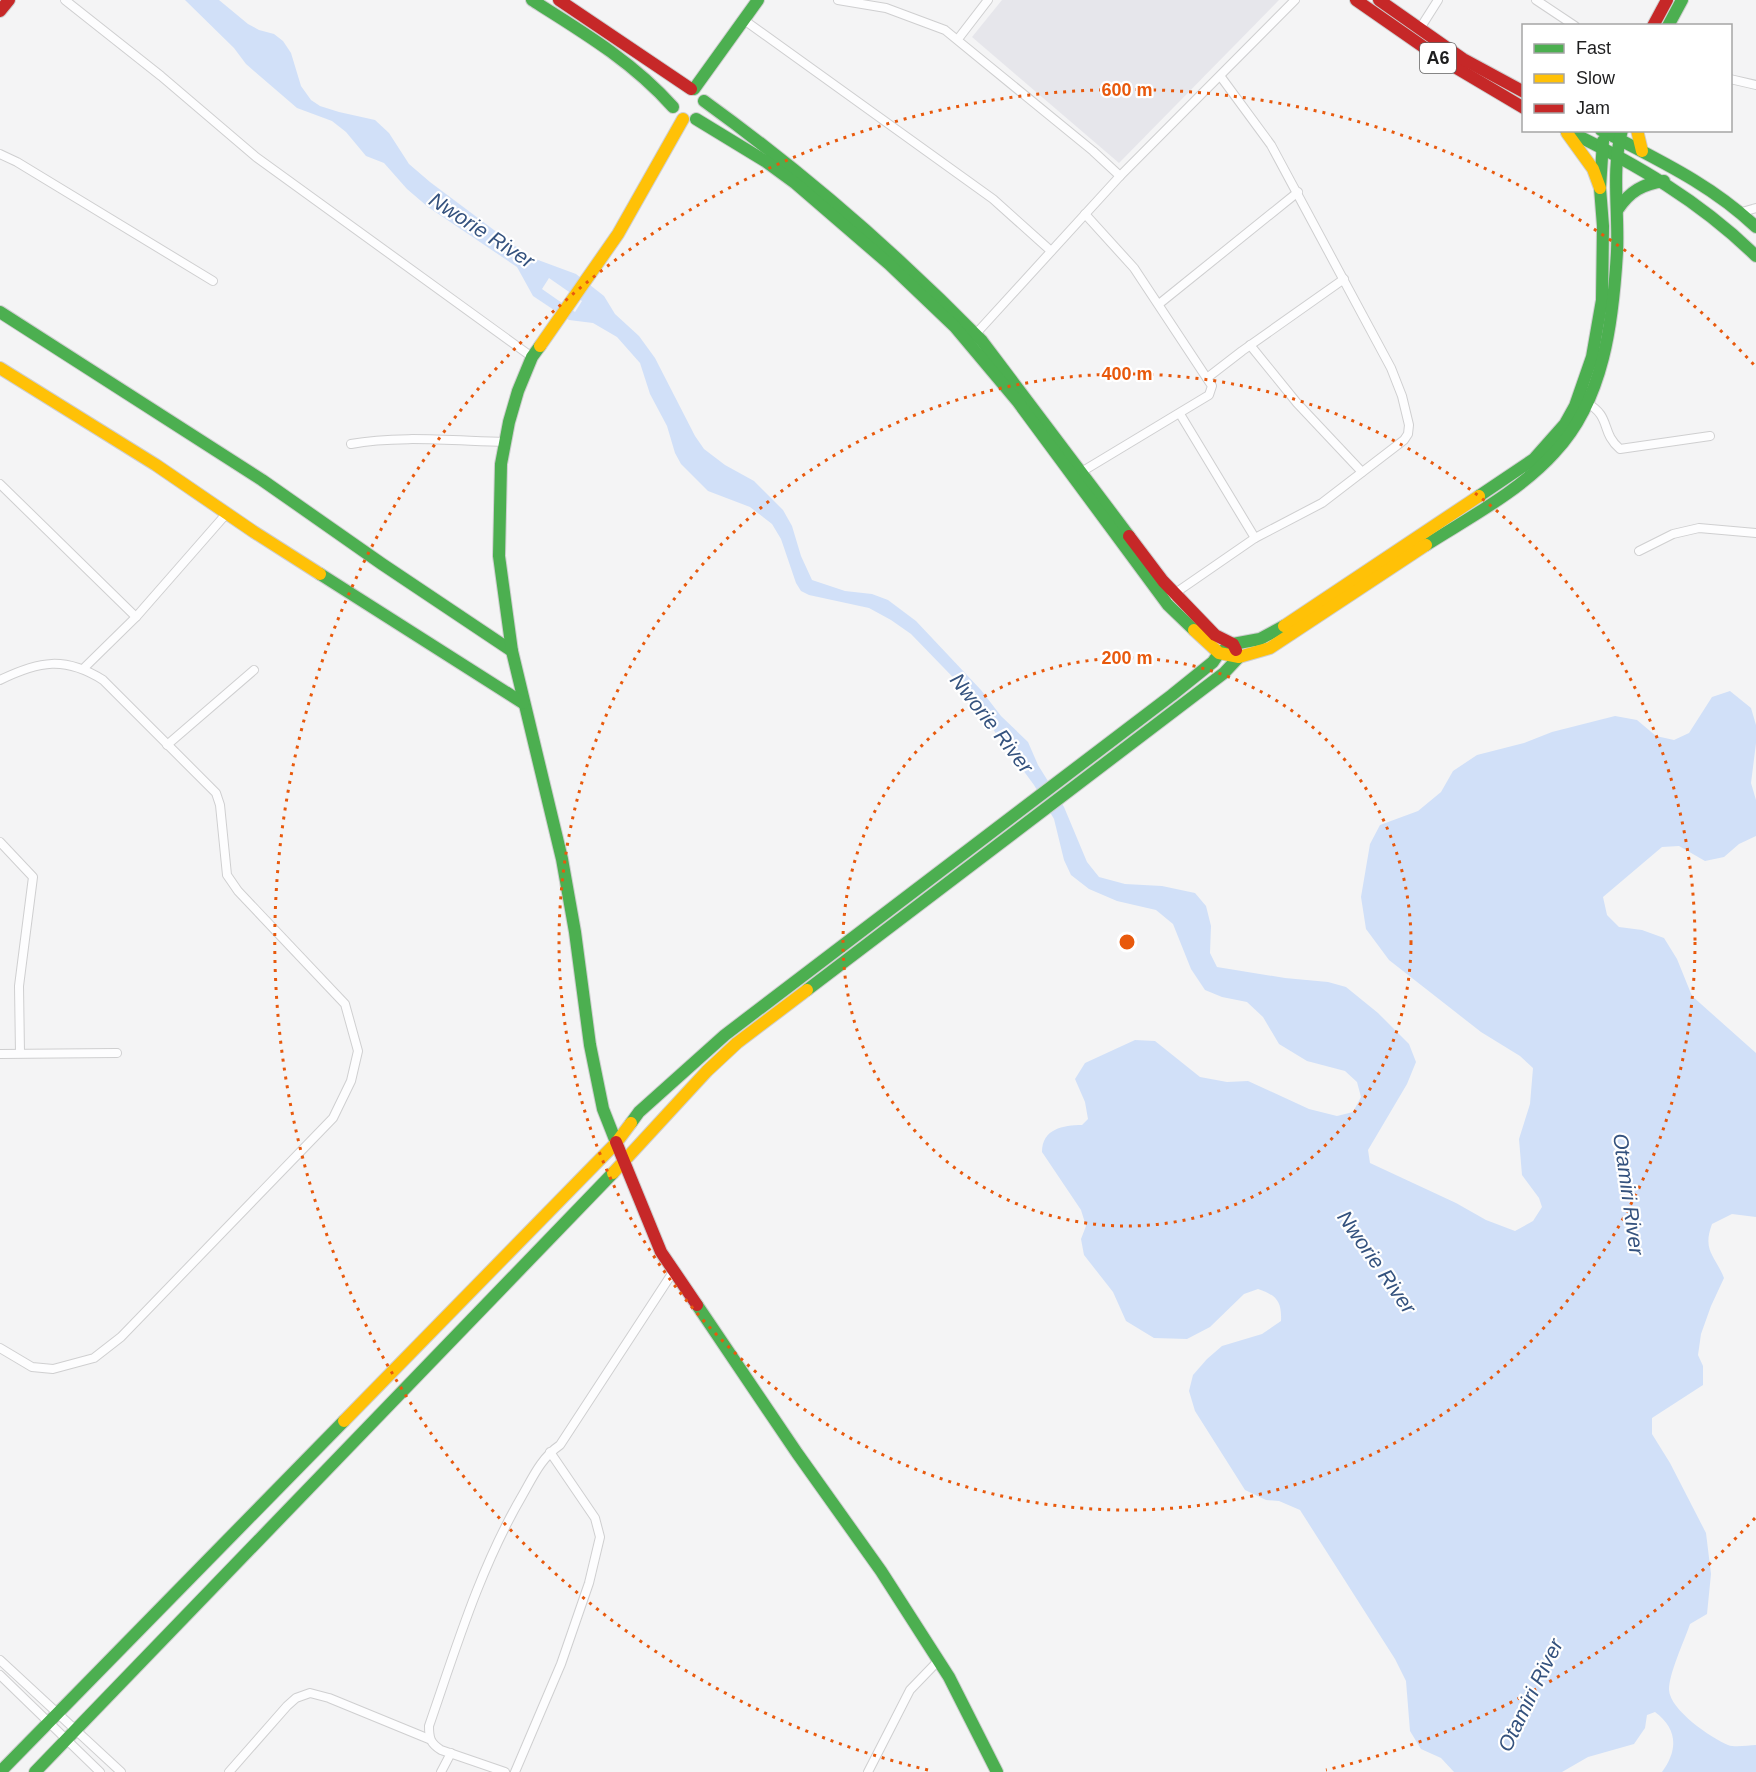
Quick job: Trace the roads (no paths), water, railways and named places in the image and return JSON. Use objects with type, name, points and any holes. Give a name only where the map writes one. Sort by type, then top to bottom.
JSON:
[{"type":"main road","points":[[0,10],[9,0]]},
{"type":"main road","points":[[532,0],[624,59],[660,91],[673,106]]},
{"type":"main road","points":[[560,0],[701,93],[704,101],[703,111],[696,119]]},
{"type":"main road","points":[[758,0],[692,89],[678,92],[673,100],[675,113],[682,119],[696,119],[718,135],[765,161],[795,183],[972,338]]},
{"type":"main road","name":"A6","points":[[1356,0],[1478,83],[1522,107]]},
{"type":"main road","name":"A6","points":[[1379,0],[1463,59],[1522,91]]},
{"type":"main road","points":[[1654,24],[1667,0]]},
{"type":"main road","points":[[1669,24],[1682,0]]},
{"type":"main road","points":[[704,101],[831,198],[869,231],[972,338],[1018,402],[1077,475],[1169,597],[1219,653],[1239,657],[1270,648],[1522,482],[1549,460],[1565,442],[1578,423],[1587,403],[1605,349],[1612,312],[1617,244],[1617,156],[1620,135],[1642,151],[1706,186],[1742,212],[1756,227]]},
{"type":"main road","points":[[682,119],[618,234],[532,357],[518,391],[501,464],[499,505],[499,556],[512,651],[562,859],[575,932],[590,1045],[603,1109],[661,1252],[797,1453],[881,1570],[954,1686],[995,1771]]},
{"type":"main road","points":[[1567,132],[1593,169],[1600,188]]},
{"type":"main road","points":[[1570,132],[1664,181],[1720,221],[1756,256]]},
{"type":"main road","points":[[0,1772],[616,1143],[639,1112],[725,1035],[1213,662],[1219,653],[1233,644],[1260,639],[1287,624],[1534,459],[1565,424],[1575,406],[1586,376],[1598,328],[1602,300],[1600,188],[1603,132]]},
{"type":"main road","points":[[1638,132],[1642,151]]},
{"type":"main road","points":[[1618,209],[1624,198],[1635,189],[1648,182],[1664,181]]},
{"type":"main road","points":[[0,312],[257,476],[382,564],[512,651]]},
{"type":"main road","points":[[0,368],[156,465],[254,532],[524,703]]},
{"type":"main road","points":[[1169,597],[1215,634],[1233,644],[1239,657]]},
{"type":"main road","points":[[36,1772],[624,1161],[701,1074],[737,1043],[1224,673],[1239,657]]},
{"type":"street","points":[[65,0],[161,76],[256,157],[532,357]]},
{"type":"street","points":[[838,0],[886,8],[935,26],[958,39],[1120,176]]},
{"type":"street","points":[[958,39],[988,0]]},
{"type":"street","points":[[972,338],[1120,176],[1221,77],[1294,0]]},
{"type":"street","points":[[1412,40],[1438,0]]},
{"type":"street","points":[[1536,0],[1572,24]]},
{"type":"street","points":[[744,20],[993,199],[1051,250]]},
{"type":"street","points":[[1169,597],[1255,538],[1322,503],[1404,440],[1409,429],[1402,396],[1391,368],[1298,192],[1271,145],[1221,77]]},
{"type":"street","points":[[1732,80],[1756,85]]},
{"type":"street","points":[[0,154],[213,280]]},
{"type":"street","points":[[1159,304],[1298,192]]},
{"type":"street","points":[[1742,212],[1756,208]]},
{"type":"street","points":[[1077,475],[1209,395],[1212,386],[1159,304],[1123,254],[1085,214]]},
{"type":"street","points":[[1207,378],[1344,279]]},
{"type":"street","points":[[1250,345],[1297,403],[1362,472]]},
{"type":"street","points":[[1587,403],[1598,410],[1604,418],[1606,431],[1612,443],[1620,449],[1710,436]]},
{"type":"street","points":[[1180,414],[1255,538]]},
{"type":"street","points":[[351,444],[396,440],[505,442]]},
{"type":"street","points":[[0,484],[136,617]]},
{"type":"street","points":[[84,668],[136,617],[227,513]]},
{"type":"street","points":[[1639,551],[1673,534],[1699,528],[1756,533]]},
{"type":"street","points":[[0,680],[26,669],[48,664],[64,663],[84,668],[103,680],[216,793],[220,805],[226,875],[238,891],[345,1004],[358,1051],[351,1080],[333,1118],[126,1331],[94,1358],[53,1369],[32,1366],[0,1348]]},
{"type":"street","points":[[167,745],[254,670]]},
{"type":"street","points":[[0,842],[33,877],[19,986],[20,1053]]},
{"type":"street","points":[[0,1054],[117,1053]]},
{"type":"street","points":[[505,1772],[433,1745],[429,1739],[429,1726],[475,1592],[506,1524],[541,1462],[560,1445],[673,1272]]},
{"type":"street","points":[[515,1772],[561,1664],[589,1583],[600,1537],[595,1518],[550,1452]]},
{"type":"street","points":[[0,1660],[72,1736],[121,1772]]},
{"type":"street","points":[[868,1772],[910,1690],[938,1660]]},
{"type":"street","points":[[0,1675],[54,1719]]},
{"type":"street","points":[[229,1772],[286,1706],[296,1698],[310,1693],[329,1698],[429,1739]]},
{"type":"street","points":[[72,1736],[100,1772]]},
{"type":"street","points":[[441,1772],[451,1753]]},
{"type":"water","points":[[185,0],[219,0],[248,24],[274,34],[283,41],[291,53],[301,86],[311,100],[320,106],[339,112],[375,120],[389,133],[409,164],[430,182],[530,257],[576,274],[604,296],[615,314],[639,336],[655,358],[704,449],[725,465],[754,481],[783,510],[792,526],[801,556],[812,580],[845,591],[872,594],[888,600],[916,621],[981,690],[1001,716],[1028,742],[1038,765],[1064,807],[1087,862],[1099,877],[1125,884],[1162,886],[1195,893],[1206,906],[1211,926],[1210,953],[1217,967],[1328,982],[1346,987],[1378,1013],[1409,1044],[1416,1062],[1407,1084],[1368,1150],[1370,1163],[1456,1203],[1486,1220],[1515,1231],[1533,1221],[1542,1207],[1539,1198],[1522,1175],[1519,1139],[1530,1104],[1533,1068],[1520,1056],[1481,1032],[1389,960],[1366,929],[1361,897],[1370,844],[1380,825],[1418,811],[1441,792],[1453,771],[1477,755],[1615,716],[1637,720],[1656,736],[1674,740],[1689,733],[1712,697],[1730,691],[1751,708],[1756,725],[1751,783],[1756,800],[1756,836],[1739,844],[1724,857],[1705,861],[1679,846],[1662,847],[1603,897],[1607,915],[1619,927],[1642,930],[1664,938],[1677,959],[1692,996],[1756,1053],[1756,1217],[1732,1214],[1712,1224],[1709,1233],[1709,1247],[1724,1278],[1701,1334],[1698,1355],[1703,1366],[1703,1385],[1652,1418],[1652,1434],[1670,1463],[1706,1533],[1711,1574],[1707,1614],[1690,1624],[1671,1675],[1669,1690],[1671,1698],[1676,1706],[1702,1730],[1728,1745],[1756,1745],[1756,1772],[1662,1772],[1671,1756],[1673,1740],[1668,1725],[1655,1712],[1647,1715],[1645,1728],[1634,1744],[1588,1757],[1562,1772],[1454,1772],[1441,1758],[1421,1749],[1410,1731],[1406,1681],[1395,1659],[1300,1510],[1279,1501],[1266,1500],[1245,1490],[1195,1411],[1189,1391],[1193,1375],[1222,1346],[1262,1334],[1281,1321],[1277,1300],[1258,1289],[1244,1294],[1210,1327],[1187,1339],[1154,1338],[1126,1321],[1113,1292],[1084,1255],[1081,1239],[1086,1226],[1081,1210],[1042,1152],[1043,1144],[1050,1133],[1061,1127],[1082,1125],[1088,1119],[1085,1102],[1075,1079],[1085,1063],[1135,1040],[1155,1041],[1200,1077],[1227,1082],[1248,1081],[1309,1109],[1337,1116],[1353,1112],[1361,1097],[1357,1082],[1345,1071],[1307,1061],[1279,1044],[1263,1017],[1247,1002],[1222,997],[1205,990],[1191,969],[1173,924],[1156,910],[1117,901],[1089,889],[1071,875],[1064,860],[1054,819],[1034,785],[992,728],[975,700],[911,634],[891,620],[869,608],[809,595],[801,591],[781,539],[772,524],[750,507],[708,491],[681,464],[675,453],[667,426],[650,394],[640,363],[617,337],[593,323],[569,320],[533,296],[517,267],[428,207],[407,189],[384,163],[366,156],[346,132],[332,121],[297,108],[246,64],[234,48]],"holes":[[[549,278],[582,301],[575,312],[542,289]]]},
{"type":"water label","name":"Nworie River","points":[[482,230]]},
{"type":"water label","name":"Nworie River","points":[[992,723]]},
{"type":"water label","name":"Otamiri River","points":[[1629,1194]]},
{"type":"water label","name":"Nworie River","points":[[1377,1262]]},
{"type":"water label","name":"Otamiri River","points":[[1530,1695]]}]
